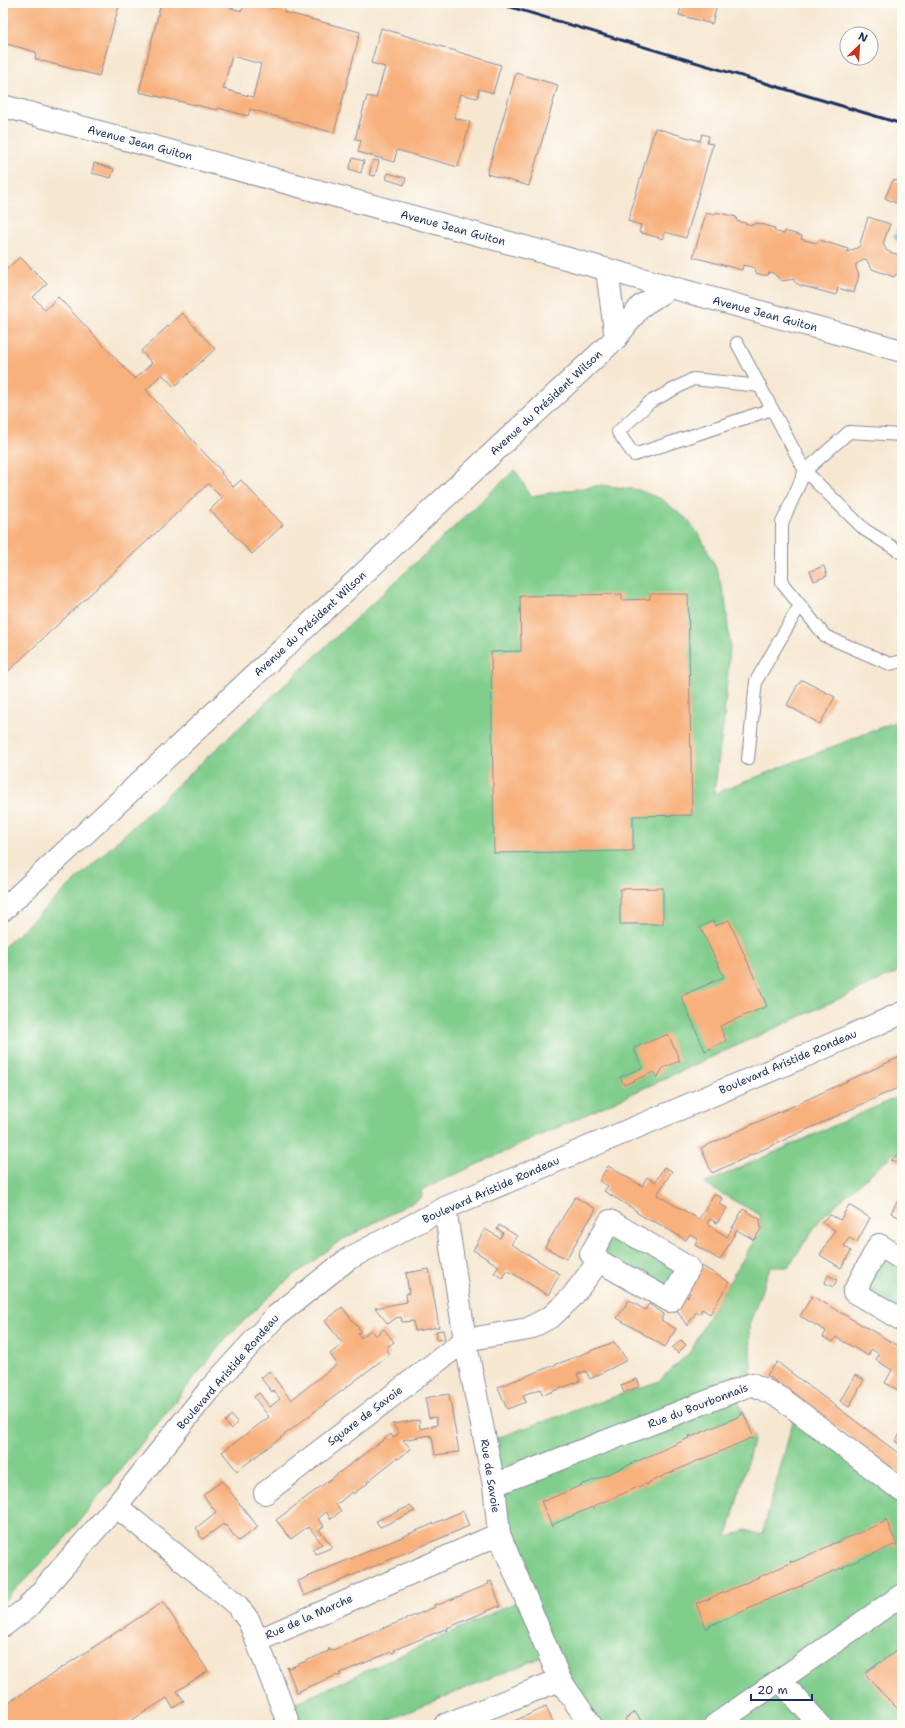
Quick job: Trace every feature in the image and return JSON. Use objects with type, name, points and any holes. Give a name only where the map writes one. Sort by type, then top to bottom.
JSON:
[{"type":"street","name":"Avenue Jean Guiton","points":[[3,106],[902,351]]},
{"type":"street","points":[[607,270],[616,338]]},
{"type":"street","name":"Avenue du Président Wilson","points":[[3,910],[616,338],[641,306],[670,287]]},
{"type":"street","name":"Boulevard Aristide Rondeau","points":[[3,1626],[27,1608],[116,1506],[208,1391],[276,1316],[348,1259],[445,1208],[814,1052],[902,1013]]},
{"type":"street","name":"Rue de Savoie","points":[[445,1208],[465,1340],[494,1485],[499,1534],[560,1680],[591,1725]]},
{"type":"street","points":[[902,1259],[879,1245],[854,1292],[902,1320]]},
{"type":"street","points":[[465,1340],[528,1329],[552,1316],[571,1298],[599,1261]]},
{"type":"street","name":"Square de Savoie","points":[[265,1493],[465,1340]]},
{"type":"street","name":"Rue du Bourbonnais","points":[[494,1485],[752,1384],[781,1398],[902,1491]]},
{"type":"street","name":"Rue de la Marche","points":[[116,1506],[237,1604],[249,1621],[257,1641],[499,1534]]},
{"type":"street","points":[[715,1725],[902,1595]]},
{"type":"street","points":[[257,1641],[288,1725],[292,1725]]},
{"type":"street","points":[[445,1725],[560,1680]]},
{"type":"street","points":[[780,1680],[820,1725]]},
{"type":"lane","points":[[737,343],[805,471],[865,530],[902,553]]},
{"type":"lane","points":[[760,386],[693,379],[650,402],[618,432],[634,455],[772,409]]},
{"type":"lane","points":[[902,435],[849,432],[805,471],[782,523],[782,583],[825,636],[890,664],[902,661]]},
{"type":"lane","points":[[748,759],[756,681],[800,605]]},
{"type":"green space","points":[[515,470],[531,496],[602,485],[638,490],[661,499],[687,519],[701,538],[716,568],[725,598],[730,645],[724,717],[714,794],[902,719],[902,970],[421,1190],[422,1197],[340,1241],[281,1285],[227,1337],[59,1546],[3,1602],[3,948]]},
{"type":"green space","points":[[902,1095],[902,1155],[894,1153],[821,1218],[788,1267],[770,1267],[749,1325],[752,1384],[734,1391],[754,1438],[727,1537],[745,1530],[762,1535],[796,1410],[902,1491],[902,1725],[571,1725],[586,1718],[549,1654],[376,1725],[293,1725],[283,1709],[525,1598],[488,1441],[659,1381],[691,1351],[710,1314],[761,1229],[760,1215],[704,1184]]},
{"type":"green space","points":[[610,1221],[689,1268],[670,1301],[591,1254]]},
{"type":"green space","points":[[879,1245],[902,1259],[902,1320],[854,1292]]},
{"type":"water","points":[[902,228],[901,242],[896,240],[894,236],[897,233],[896,231]]},
{"type":"building","points":[[3,3],[120,3],[99,76],[35,59],[36,52],[3,43]]},
{"type":"building","points":[[161,3],[212,3],[242,11],[244,3],[254,3],[274,8],[276,3],[286,3],[284,12],[360,32],[334,133],[250,109],[248,116],[218,108],[217,110],[139,92]],"holes":[[[232,56],[261,64],[253,97],[223,89]]]},
{"type":"building","points":[[682,3],[715,3],[717,5],[712,24],[679,15]]},
{"type":"building","points":[[381,28],[501,65],[493,93],[479,89],[477,98],[460,94],[454,118],[470,122],[458,167],[397,150],[394,162],[358,152],[361,140],[355,139],[367,96],[376,98],[385,67],[371,63]]},
{"type":"building","points":[[516,73],[558,85],[529,186],[487,174]]},
{"type":"building","points":[[655,128],[700,141],[702,134],[709,136],[707,143],[713,144],[686,238],[665,232],[663,239],[639,232],[641,225],[628,221]]},
{"type":"building","points":[[353,158],[364,161],[361,173],[349,169]]},
{"type":"building","points":[[373,160],[379,161],[375,176],[369,175]]},
{"type":"building","points":[[94,163],[114,169],[111,178],[92,173]]},
{"type":"building","points":[[388,173],[406,178],[404,185],[386,179]]},
{"type":"building","points":[[893,180],[902,182],[902,206],[885,198]]},
{"type":"building","points":[[716,212],[736,217],[737,221],[752,225],[757,223],[775,228],[774,231],[784,234],[785,231],[802,236],[801,239],[816,243],[820,240],[848,249],[847,252],[859,247],[868,217],[890,224],[883,244],[887,251],[902,256],[902,267],[894,277],[872,269],[866,259],[856,264],[859,275],[854,293],[838,288],[836,295],[799,285],[794,281],[794,279],[782,281],[773,273],[769,272],[768,275],[762,275],[756,273],[755,268],[752,267],[743,265],[742,270],[693,257],[706,213],[715,215]]},
{"type":"building","points":[[20,257],[47,284],[33,297],[45,310],[58,297],[135,379],[152,363],[141,351],[182,313],[215,349],[174,387],[162,374],[146,390],[222,472],[221,473],[233,487],[241,480],[283,525],[252,554],[210,510],[222,498],[208,484],[3,676],[3,264],[7,269]]},
{"type":"building","points":[[824,566],[827,576],[814,581],[810,571]]},
{"type":"building","points":[[622,594],[622,600],[650,599],[650,594],[688,594],[692,815],[633,816],[633,851],[494,853],[491,652],[521,651],[520,596]]},
{"type":"building","points":[[802,680],[835,697],[820,724],[787,705],[797,686]]},
{"type":"building","points":[[663,888],[663,924],[620,924],[620,889]]},
{"type":"building","points":[[729,920],[767,1006],[720,1026],[726,1041],[705,1051],[681,996],[724,977],[700,927],[713,921],[715,926]]},
{"type":"building","points":[[668,1034],[680,1061],[663,1068],[657,1078],[654,1072],[624,1085],[620,1077],[642,1068],[634,1048]]},
{"type":"building","points":[[902,1056],[902,1086],[712,1173],[701,1148]]},
{"type":"building","points":[[899,1154],[902,1155],[902,1163],[891,1160]]},
{"type":"building","points":[[608,1166],[642,1186],[647,1177],[655,1182],[664,1167],[672,1171],[657,1195],[699,1219],[714,1194],[722,1198],[719,1204],[727,1208],[717,1223],[710,1219],[707,1224],[727,1237],[743,1209],[760,1219],[761,1229],[754,1240],[737,1230],[720,1260],[695,1245],[698,1239],[690,1234],[686,1240],[654,1221],[653,1222],[644,1217],[636,1212],[637,1211],[604,1191],[608,1186],[599,1181]]},
{"type":"building","points":[[902,1193],[902,1219],[891,1213]]},
{"type":"building","points":[[575,1197],[596,1209],[566,1259],[545,1247]]},
{"type":"building","points":[[849,1205],[870,1218],[857,1242],[849,1238],[844,1246],[851,1251],[841,1268],[820,1255],[835,1230],[821,1222],[830,1215],[840,1220]]},
{"type":"building","points":[[499,1225],[517,1236],[511,1244],[560,1274],[548,1295],[507,1270],[502,1278],[494,1273],[499,1266],[473,1250],[485,1229],[500,1238],[503,1233],[497,1229]]},
{"type":"building","points":[[702,1266],[729,1282],[710,1314],[702,1309],[699,1314],[696,1312],[687,1326],[677,1310],[685,1295],[688,1297],[690,1293],[687,1291]]},
{"type":"building","points":[[429,1269],[439,1327],[415,1331],[413,1321],[402,1322],[401,1317],[396,1318],[388,1324],[375,1308],[407,1302],[406,1294],[409,1293],[406,1273]]},
{"type":"building","points":[[828,1275],[837,1280],[833,1287],[825,1283]]},
{"type":"building","points":[[812,1296],[902,1348],[902,1392],[885,1383],[892,1370],[876,1360],[879,1354],[871,1349],[868,1356],[836,1337],[833,1342],[823,1337],[826,1331],[800,1316]]},
{"type":"building","points":[[629,1300],[645,1310],[649,1304],[664,1314],[661,1320],[676,1329],[665,1347],[617,1318]]},
{"type":"building","points":[[342,1307],[361,1331],[358,1333],[361,1338],[371,1330],[375,1336],[384,1329],[394,1342],[386,1348],[390,1354],[237,1471],[222,1452],[269,1417],[254,1397],[259,1393],[270,1407],[280,1399],[273,1390],[272,1392],[261,1378],[269,1371],[291,1400],[337,1364],[330,1354],[343,1344],[325,1321]]},
{"type":"building","points":[[443,1330],[445,1339],[437,1340],[436,1331]]},
{"type":"building","points":[[681,1340],[686,1345],[678,1353],[672,1348]]},
{"type":"building","points":[[614,1342],[627,1360],[590,1379],[586,1371],[577,1374],[580,1381],[543,1395],[540,1389],[523,1395],[526,1402],[507,1409],[498,1387]]},
{"type":"building","points":[[777,1362],[902,1456],[902,1476],[767,1375]]},
{"type":"building","points":[[855,1375],[864,1380],[849,1407],[840,1401]]},
{"type":"building","points":[[637,1379],[640,1386],[624,1393],[621,1385]]},
{"type":"building","points":[[449,1394],[459,1452],[435,1455],[432,1437],[430,1437],[431,1435],[403,1440],[411,1449],[398,1459],[397,1458],[367,1482],[368,1483],[353,1494],[352,1492],[336,1505],[341,1511],[331,1519],[326,1512],[318,1519],[324,1526],[319,1530],[333,1547],[316,1554],[312,1549],[322,1544],[309,1527],[291,1539],[276,1520],[391,1434],[393,1438],[399,1433],[392,1424],[419,1420],[420,1429],[437,1425],[436,1417],[429,1418],[425,1398]]},
{"type":"building","points":[[743,1412],[754,1438],[701,1460],[702,1461],[699,1460],[648,1483],[648,1485],[645,1484],[594,1506],[595,1508],[593,1509],[592,1507],[554,1524],[552,1527],[541,1501],[582,1485],[583,1483],[584,1484],[599,1478],[635,1462],[635,1460],[638,1461],[689,1438],[690,1435],[691,1437],[742,1415],[741,1414]]},
{"type":"building","points":[[231,1415],[238,1423],[231,1429],[225,1422]]},
{"type":"building","points":[[901,1432],[902,1433],[902,1447],[895,1441]]},
{"type":"building","points":[[222,1481],[258,1527],[238,1541],[226,1525],[224,1526],[223,1524],[203,1539],[199,1535],[200,1533],[196,1528],[216,1512],[203,1495]]},
{"type":"building","points":[[410,1506],[415,1511],[387,1524],[380,1527],[376,1521]]},
{"type":"building","points":[[463,1511],[469,1526],[304,1596],[298,1581]]},
{"type":"building","points":[[886,1519],[897,1545],[802,1585],[803,1587],[801,1586],[762,1602],[762,1604],[706,1628],[696,1603],[791,1563],[790,1561],[793,1562],[831,1545],[832,1543],[833,1544],[884,1522]]},
{"type":"building","points":[[491,1581],[501,1607],[499,1608],[499,1606],[447,1628],[448,1630],[446,1631],[445,1629],[394,1650],[395,1652],[391,1652],[340,1673],[341,1675],[337,1675],[299,1691],[300,1693],[297,1693],[287,1667],[290,1668],[329,1651],[328,1649],[331,1651],[383,1627],[384,1628],[435,1607],[434,1605],[437,1603],[438,1605],[489,1584],[488,1582]]},
{"type":"building","points":[[163,1602],[208,1671],[177,1691],[184,1701],[173,1708],[167,1698],[124,1725],[3,1725],[3,1706]]},
{"type":"building","points":[[902,1647],[902,1713],[865,1673]]},
{"type":"building","points":[[546,1706],[554,1725],[505,1725],[544,1708],[543,1707]]},
{"type":"building","points":[[635,1712],[644,1725],[629,1725],[625,1719]]},
{"type":"railway","points":[[497,3],[902,124]]}]
